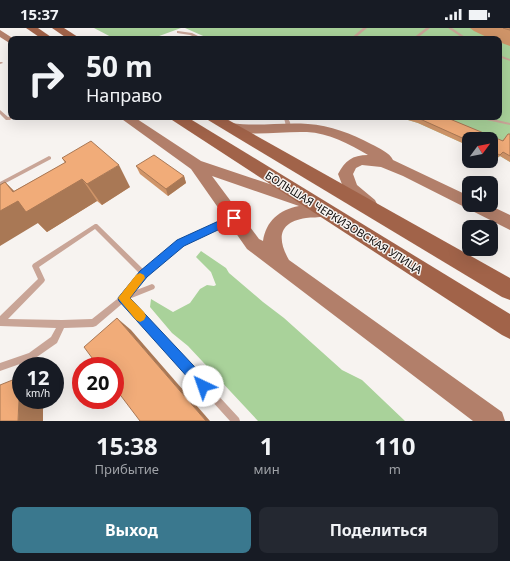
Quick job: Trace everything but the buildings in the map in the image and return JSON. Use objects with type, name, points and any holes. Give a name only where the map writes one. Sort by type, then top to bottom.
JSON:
[{"type":"main road","points":[[31,28],[44,36]]},
{"type":"main road","points":[[57,28],[71,36]]},
{"type":"main road","name":"БОЛЬШАЯ ЧЕРКИЗОВСКАЯ УЛИЦА","points":[[182,120],[510,327]]},
{"type":"main road","name":"БОЛЬШАЯ ЧЕРКИЗОВСКАЯ УЛИЦА","points":[[218,120],[510,290]]},
{"type":"street","points":[[129,120],[196,165],[325,211]]},
{"type":"street","points":[[231,127],[246,129],[287,123],[315,129],[336,134],[380,155],[395,166]]},
{"type":"street","points":[[387,218],[350,188],[345,174],[352,164],[364,160],[381,161],[395,166],[462,200]]},
{"type":"street","points":[[196,165],[252,244],[493,421]]},
{"type":"street","points":[[285,268],[276,258],[272,246],[273,234],[278,224],[286,217],[296,212],[325,211]]},
{"type":"street","points":[[488,212],[510,223]]},
{"type":"lane","points":[[356,36],[365,28]]},
{"type":"lane","points":[[418,36],[428,28]]},
{"type":"lane","points":[[450,28],[462,36]]},
{"type":"lane","points":[[178,32],[195,36]]},
{"type":"lane","points":[[0,111],[8,119]]},
{"type":"lane","points":[[491,120],[510,124]]},
{"type":"lane","points":[[0,184],[49,158]]},
{"type":"lane","points":[[0,322],[62,324],[93,323],[123,298],[144,274],[181,243],[234,218]]},
{"type":"lane","points":[[0,322],[42,280],[35,266],[95,226],[144,274]]},
{"type":"lane","points":[[123,298],[152,287]]},
{"type":"lane","points":[[123,298],[236,421]]},
{"type":"lane","points":[[0,367],[31,356],[54,340],[62,324]]},
{"type":"green space","points":[[94,28],[181,28],[159,36],[109,36]]},
{"type":"green space","points":[[185,28],[510,28],[510,162],[500,156],[498,158],[498,132],[462,132],[462,143],[408,120],[502,120],[502,36],[203,36]]},
{"type":"green space","points":[[201,251],[226,268],[229,273],[284,318],[342,370],[362,380],[405,421],[258,421],[188,346],[172,333],[150,307],[151,299],[173,312],[190,303],[200,289],[207,285],[216,285],[211,272],[196,257]]},
{"type":"slow traffic","points":[[140,278],[123,298],[140,316]]},
{"type":"route","points":[[203,386],[123,298],[144,274],[181,243],[197,234],[234,218]]}]
